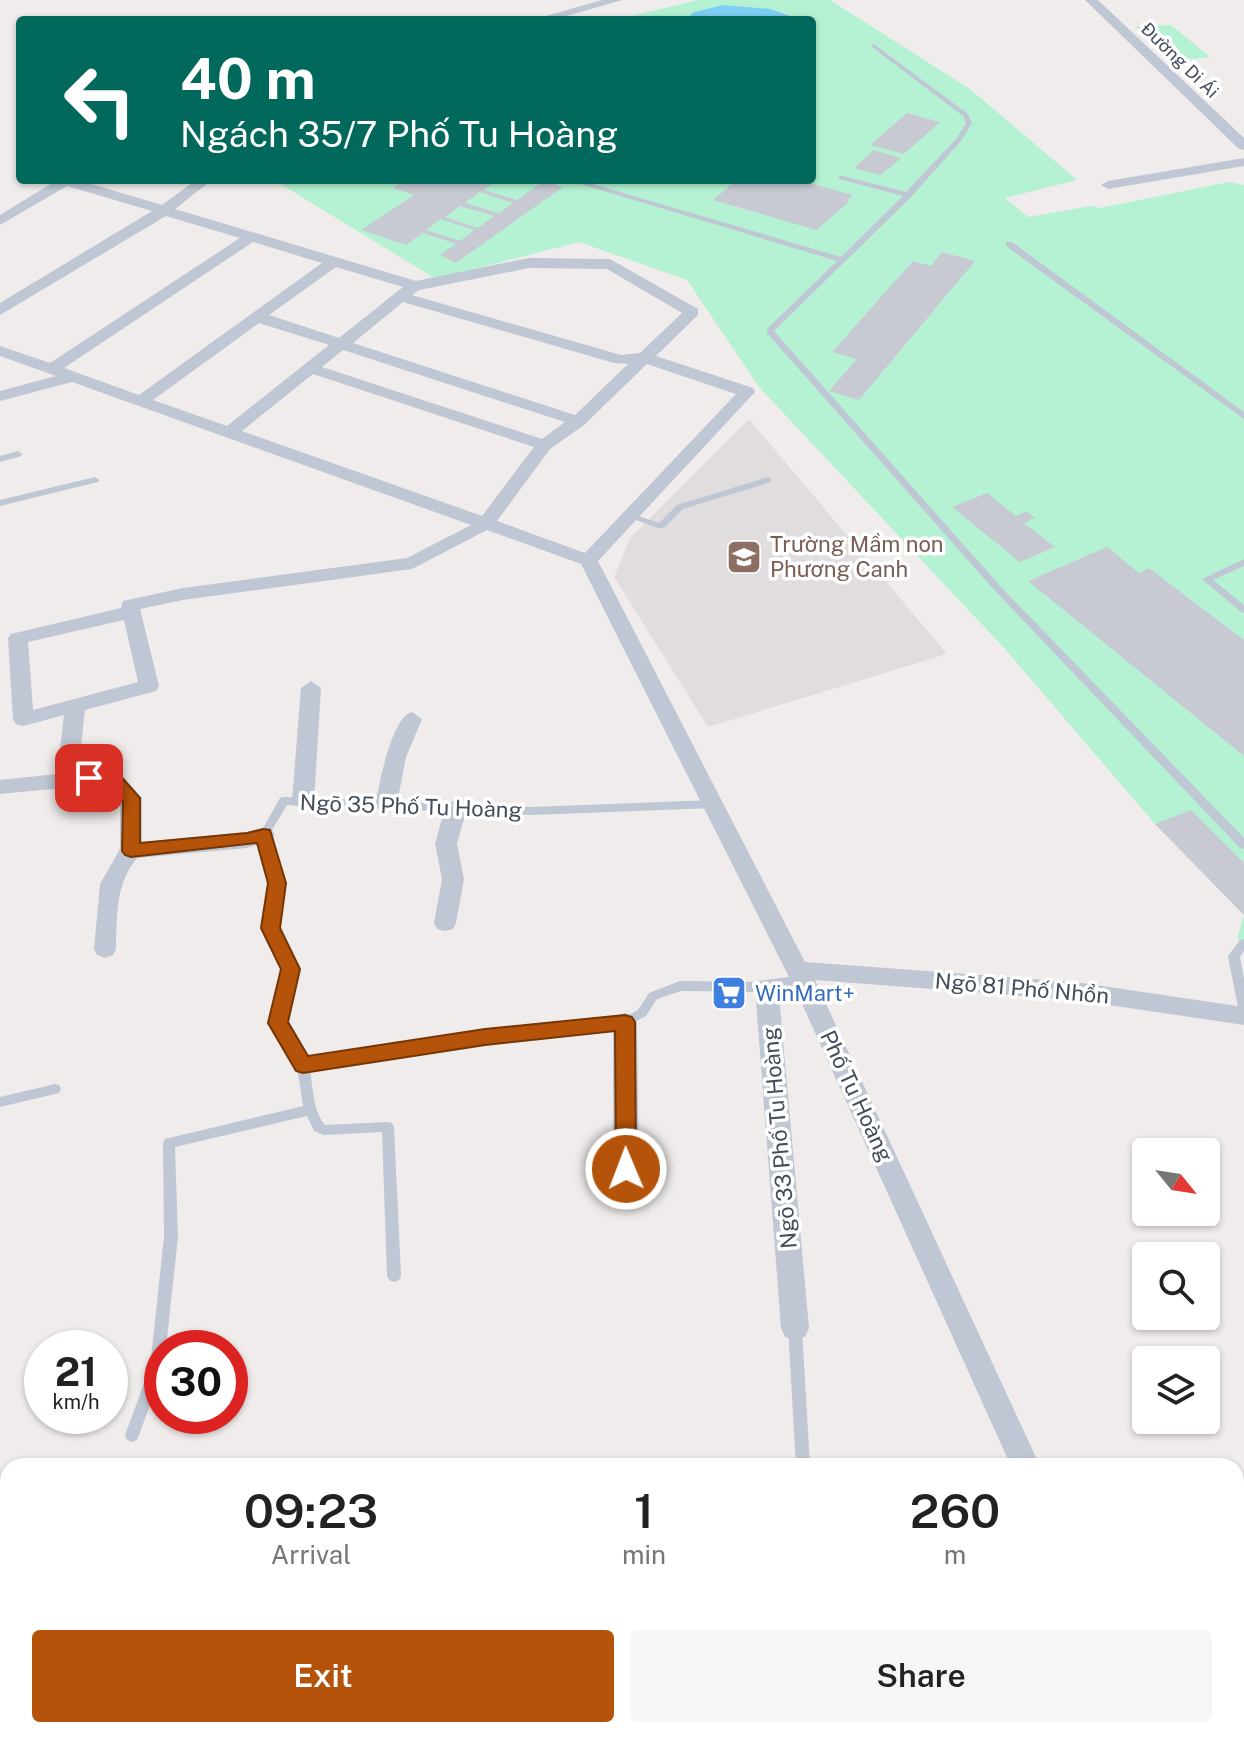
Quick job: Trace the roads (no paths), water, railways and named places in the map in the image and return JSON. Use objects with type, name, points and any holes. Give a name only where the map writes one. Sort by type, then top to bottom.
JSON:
[{"type":"street","points":[[554,16],[616,0]]},
{"type":"street","name":"Đường Di Ái","points":[[1091,0],[1244,146]]},
{"type":"street","points":[[1108,185],[1244,162]]},
{"type":"street","points":[[0,221],[60,184]]},
{"type":"street","points":[[0,351],[588,560],[747,392],[644,357],[620,360],[409,291],[334,261],[79,184]]},
{"type":"street","points":[[0,310],[163,211],[200,184]]},
{"type":"street","points":[[52,369],[251,237]]},
{"type":"street","points":[[141,401],[334,261]]},
{"type":"street","points":[[131,612],[18,638],[23,719],[149,686],[130,605],[183,594],[412,563],[486,524],[544,445],[578,421],[692,312],[610,264],[529,263],[409,291],[229,433]]},
{"type":"street","points":[[255,316],[578,421]]},
{"type":"street","points":[[313,369],[544,445]]},
{"type":"street","points":[[0,396],[72,377]]},
{"type":"street","name":"Phố Tu Hoàng","points":[[588,560],[802,978],[1022,1458]]},
{"type":"street","points":[[303,801],[311,688]]},
{"type":"street","points":[[67,780],[75,705]]},
{"type":"street","points":[[386,804],[396,757],[412,719]]},
{"type":"street","points":[[0,787],[111,776],[131,798],[131,851]]},
{"type":"street","points":[[445,923],[453,879],[446,844],[456,808]]},
{"type":"street","points":[[105,949],[106,892],[119,862],[131,851],[247,840],[264,835]]},
{"type":"street","points":[[767,987],[802,978]]},
{"type":"street","name":"Ngõ 81 Phố Nhổn","points":[[802,978],[1075,991],[1244,1016]]},
{"type":"street","name":"Ngõ 33 Phố Tu Hoàng","points":[[767,987],[795,1328]]},
{"type":"street","points":[[625,1022],[626,1169]]},
{"type":"lane","points":[[874,46],[966,115],[969,123],[959,140],[908,195],[770,331],[999,590],[1244,845]]},
{"type":"lane","points":[[842,177],[908,195]]},
{"type":"lane","points":[[585,184],[842,260]]},
{"type":"lane","points":[[1009,244],[1244,416]]},
{"type":"lane","points":[[0,459],[18,454]]},
{"type":"lane","points":[[0,503],[95,480]]},
{"type":"lane","points":[[630,516],[661,526],[680,507],[768,480]]},
{"type":"lane","points":[[1244,562],[1207,579],[1244,610]]},
{"type":"lane","name":"Ngõ 35 Phố Tu Hoàng","points":[[264,835],[284,801],[532,811],[714,804]]},
{"type":"lane","points":[[264,835],[277,883],[271,928],[290,969],[278,1023],[303,1065],[310,1110],[318,1127],[324,1130],[388,1127],[394,1276]]},
{"type":"lane","points":[[1244,943],[1234,956],[1244,1008]]},
{"type":"lane","points":[[303,1065],[485,1037],[625,1022],[642,1013],[653,996],[680,986],[767,987]]},
{"type":"lane","points":[[0,1102],[55,1089]]},
{"type":"lane","points":[[132,1435],[157,1367],[171,1237],[169,1143],[310,1110]]},
{"type":"lane","points":[[795,1328],[803,1458]]},
{"type":"water","points":[[723,5],[771,9],[789,16],[690,16]]},
{"type":"place","name":"Trường Mầm non Phương Canh","points":[[744,557]]},
{"type":"place","name":"WinMart+","points":[[729,993]]}]
